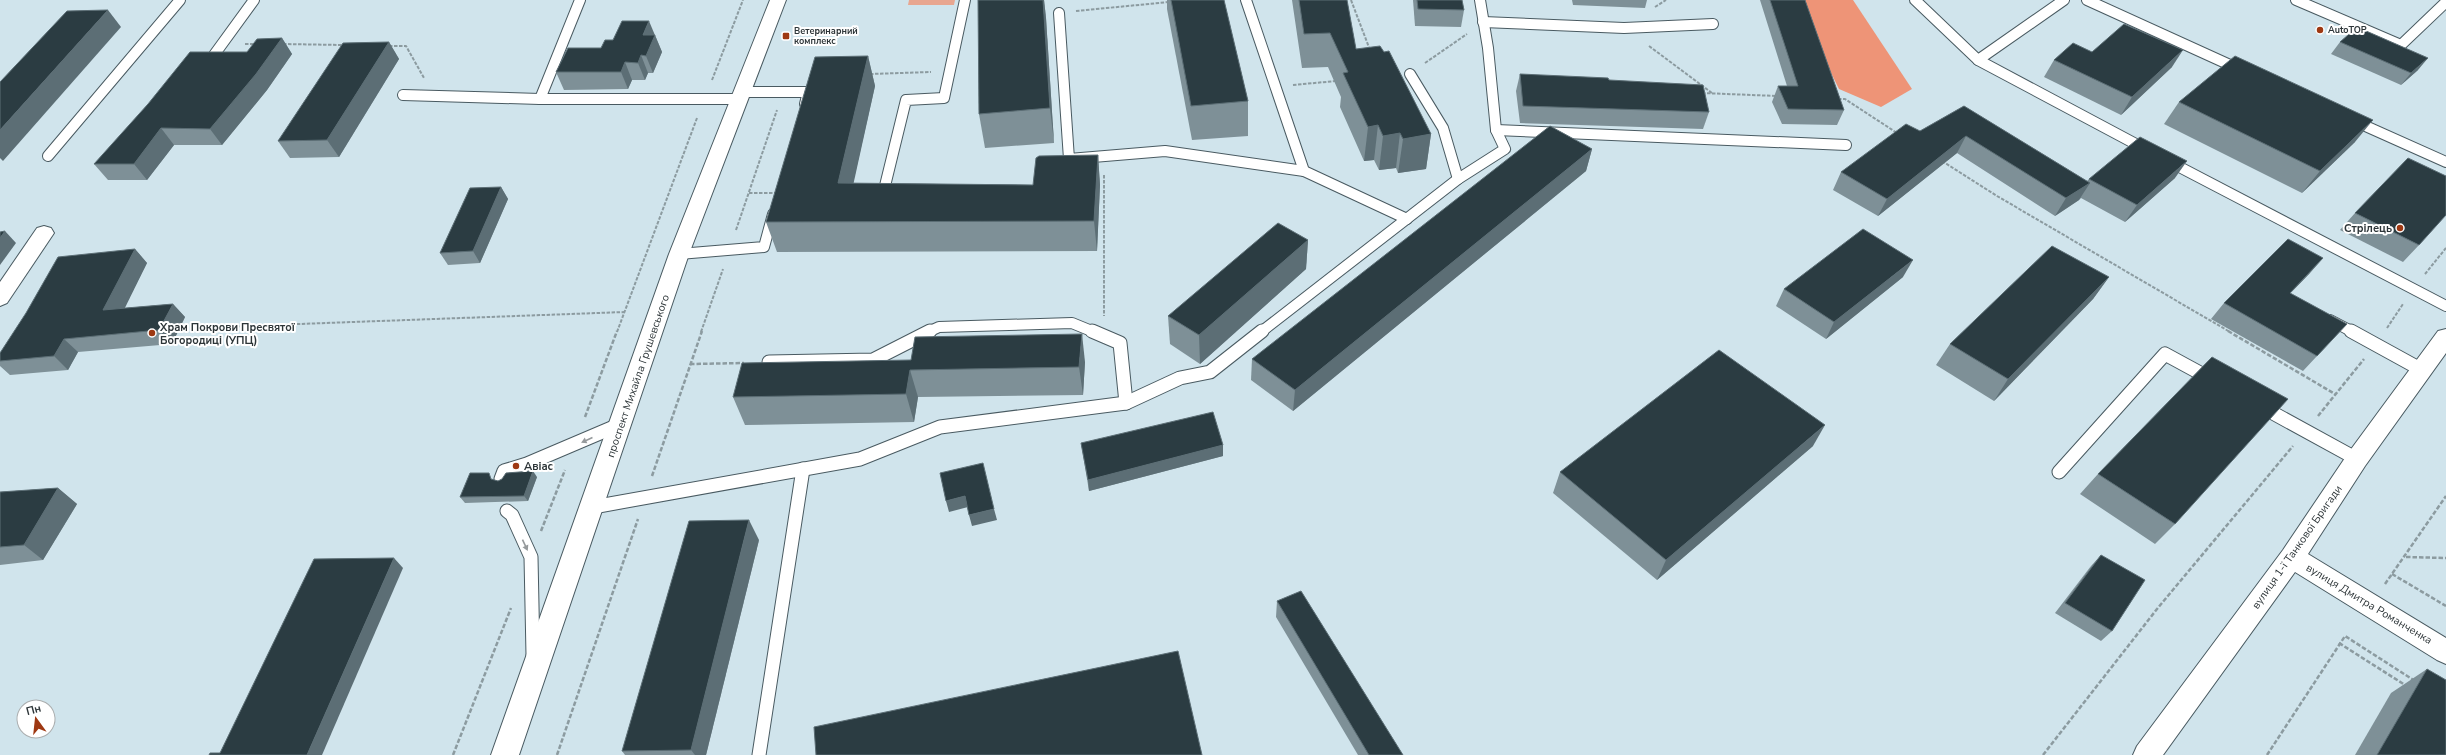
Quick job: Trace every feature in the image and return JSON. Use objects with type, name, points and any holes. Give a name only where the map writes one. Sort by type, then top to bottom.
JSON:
[{"type":"street","name":"проспект Михайла Грушевського","points":[[505,755],[533,672],[622,424],[679,254],[714,160],[741,96],[778,0]]},
{"type":"street","points":[[0,298],[44,233]]},
{"type":"street","name":"вулиця 1-ї Танкової Бригади","points":[[2147,755],[2292,557],[2357,459],[2446,337]]},
{"type":"street","name":"вулиця Дмитра Романченка","points":[[2292,557],[2446,652]]},
{"type":"lane","points":[[48,156],[180,0]]},
{"type":"lane","points":[[214,55],[254,0]]},
{"type":"lane","points":[[540,99],[580,0]]},
{"type":"lane","points":[[899,194],[883,194],[906,100],[944,98],[948,72],[965,0]]},
{"type":"lane","points":[[1246,0],[1304,171]]},
{"type":"lane","points":[[593,506],[860,459],[940,427],[1126,404],[1180,378],[1210,372],[1458,179],[1505,149],[1496,130],[1480,0]]},
{"type":"lane","points":[[1915,0],[1978,60],[2370,268],[2446,306]]},
{"type":"lane","points":[[1978,60],[2064,0]]},
{"type":"lane","points":[[2087,0],[2247,72]]},
{"type":"lane","points":[[2296,0],[2401,45],[2446,2]]},
{"type":"lane","points":[[1059,13],[1066,161],[1104,156],[1165,152],[1304,171],[1407,219]]},
{"type":"lane","points":[[1483,22],[1624,28],[1675,24],[1713,24]]},
{"type":"lane","points":[[1410,74],[1443,128],[1458,179]]},
{"type":"lane","points":[[403,96],[540,99],[705,99],[784,92],[808,92],[802,113]]},
{"type":"lane","points":[[2342,115],[2446,162]]},
{"type":"lane","points":[[1496,130],[1846,145]]},
{"type":"lane","points":[[679,254],[764,247],[779,193]]},
{"type":"lane","points":[[2322,315],[2422,370]]},
{"type":"lane","points":[[769,362],[873,360],[939,327],[1072,323],[1120,343],[1126,404]]},
{"type":"lane","points":[[2059,472],[2165,354],[2225,387]]},
{"type":"lane","points":[[2252,402],[2357,459]]},
{"type":"lane","points":[[501,479],[504,471],[575,445],[622,424]]},
{"type":"lane","points":[[759,755],[803,469]]},
{"type":"lane","points":[[507,510],[512,515],[531,557],[533,584],[530,602],[533,672]]},
{"type":"path","points":[[531,557],[575,445],[742,0]]},
{"type":"path","points":[[1351,0],[1372,56]]},
{"type":"path","points":[[1410,74],[1483,22]]},
{"type":"path","points":[[1624,28],[1712,93]]},
{"type":"path","points":[[222,43],[262,44]]},
{"type":"path","points":[[278,44],[350,46]]},
{"type":"path","points":[[382,46],[406,46],[434,96]]},
{"type":"path","points":[[869,74],[948,72]]},
{"type":"path","points":[[1275,87],[1342,80]]},
{"type":"path","points":[[557,755],[784,92]]},
{"type":"path","points":[[1697,93],[1784,97]]},
{"type":"path","points":[[1837,99],[1845,99],[1900,134]]},
{"type":"path","points":[[1104,156],[1104,336]]},
{"type":"path","points":[[1938,159],[1996,196],[2335,394]]},
{"type":"path","points":[[749,193],[779,193]]},
{"type":"path","points":[[202,330],[244,326],[625,312]]},
{"type":"path","points":[[690,364],[769,362]]},
{"type":"path","points":[[2043,755],[2157,609],[2306,431]]},
{"type":"path","points":[[2385,584],[2406,557],[2446,496]]},
{"type":"path","points":[[2406,557],[2446,558]]},
{"type":"path","points":[[2392,574],[2446,606]]},
{"type":"path","points":[[453,755],[513,602]]},
{"type":"path","points":[[2267,755],[2345,636],[2421,685]]},
{"type":"path","points":[[2339,644],[2406,686]]},
{"type":"shaded area","points":[[909,0],[955,0],[954,5],[908,5]]},
{"type":"shaded area","points":[[1795,0],[1853,0],[1912,89],[1881,107],[1839,89]]},
{"type":"building","points":[[978,0],[1043,0],[1050,108],[979,114]]},
{"type":"building","points":[[1171,0],[1224,0],[1248,101],[1191,106]]},
{"type":"building","points":[[1299,0],[1347,0],[1356,49],[1380,46],[1384,52],[1389,51],[1431,134],[1403,139],[1400,133],[1383,136],[1378,125],[1368,127],[1343,73],[1348,72],[1330,33],[1304,34]]},
{"type":"building","points":[[1417,0],[1462,0],[1464,10],[1418,9]]},
{"type":"building","points":[[1770,0],[1805,0],[1844,110],[1788,109],[1778,86],[1798,86]]},
{"type":"building","points":[[108,10],[0,130],[0,82],[67,11]]},
{"type":"building","points":[[622,21],[649,21],[643,35],[655,35],[646,56],[641,55],[638,63],[625,62],[621,72],[556,72],[568,48],[601,48],[605,40],[613,40]]},
{"type":"building","points":[[2124,24],[2183,50],[2132,97],[2054,60],[2073,43],[2092,52]]},
{"type":"building","points":[[2357,27],[2428,58],[2411,73],[2340,42]]},
{"type":"building","points":[[282,38],[256,74],[210,129],[161,128],[134,164],[94,164],[148,104],[190,52],[247,52],[257,39]]},
{"type":"building","points":[[389,42],[327,140],[278,141],[343,43]]},
{"type":"building","points":[[868,56],[838,183],[1033,185],[1036,158],[1039,156],[1098,155],[1094,221],[766,222],[815,57]]},
{"type":"building","points":[[2235,56],[2373,120],[2320,171],[2179,102]]},
{"type":"building","points":[[1520,74],[1608,78],[1609,80],[1703,85],[1709,112],[1523,106]]},
{"type":"building","points":[[1964,106],[2090,183],[2066,198],[1966,136],[1887,199],[1841,172],[1906,124],[1920,131]]},
{"type":"building","points":[[1550,126],[1592,149],[1295,390],[1252,359]]},
{"type":"building","points":[[2140,137],[2187,161],[2137,205],[2089,179]]},
{"type":"building","points":[[2408,158],[2446,176],[2446,215],[2419,245],[2355,213]]},
{"type":"building","points":[[501,187],[473,251],[440,253],[470,188]]},
{"type":"building","points":[[1278,223],[1308,240],[1199,335],[1168,316]]},
{"type":"building","points":[[1863,229],[1913,260],[1834,322],[1784,289]]},
{"type":"building","points":[[5,231],[0,238],[0,232]]},
{"type":"building","points":[[2288,239],[2323,258],[2290,293],[2347,324],[2317,356],[2224,303]]},
{"type":"building","points":[[2052,246],[2109,277],[2008,379],[1950,344]]},
{"type":"building","points":[[135,249],[103,310],[173,304],[159,330],[64,339],[54,356],[0,361],[0,353],[26,313],[58,257]]},
{"type":"building","points":[[1082,334],[1079,367],[910,370],[906,394],[733,397],[742,363],[911,360],[915,337]]},
{"type":"building","points":[[1719,350],[1825,425],[1666,560],[1560,472]]},
{"type":"building","points":[[2212,357],[2288,399],[2175,524],[2098,474]]},
{"type":"building","points":[[1213,412],[1223,445],[1088,480],[1081,443]]},
{"type":"building","points":[[983,463],[994,509],[969,515],[965,496],[946,501],[940,473]]},
{"type":"building","points":[[533,471],[524,496],[460,497],[470,473],[489,473],[491,479],[498,481],[502,479],[506,473]]},
{"type":"building","points":[[58,488],[24,545],[0,547],[0,492]]},
{"type":"building","points":[[749,520],[691,750],[622,751],[689,521]]},
{"type":"building","points":[[2101,555],[2145,580],[2112,631],[2065,603]]},
{"type":"building","points":[[394,558],[307,755],[209,755],[210,753],[220,753],[314,559]]},
{"type":"building","points":[[1301,591],[1403,755],[1369,755],[1277,601]]},
{"type":"building","points":[[1178,651],[1202,755],[816,755],[814,727]]},
{"type":"building","points":[[2427,669],[2446,680],[2446,755],[2377,755]]},
{"type":"place","name":"AutoTOP","points":[[2320,30]]},
{"type":"place","name":"Ветеринарний комплекс","points":[[786,36]]},
{"type":"place","name":"Стрілець","points":[[2400,228]]},
{"type":"place","name":"Храм Покрови Пресвятої Богородиці (УПЦ)","points":[[152,333]]},
{"type":"place","name":"Авіас","points":[[516,466]]}]
